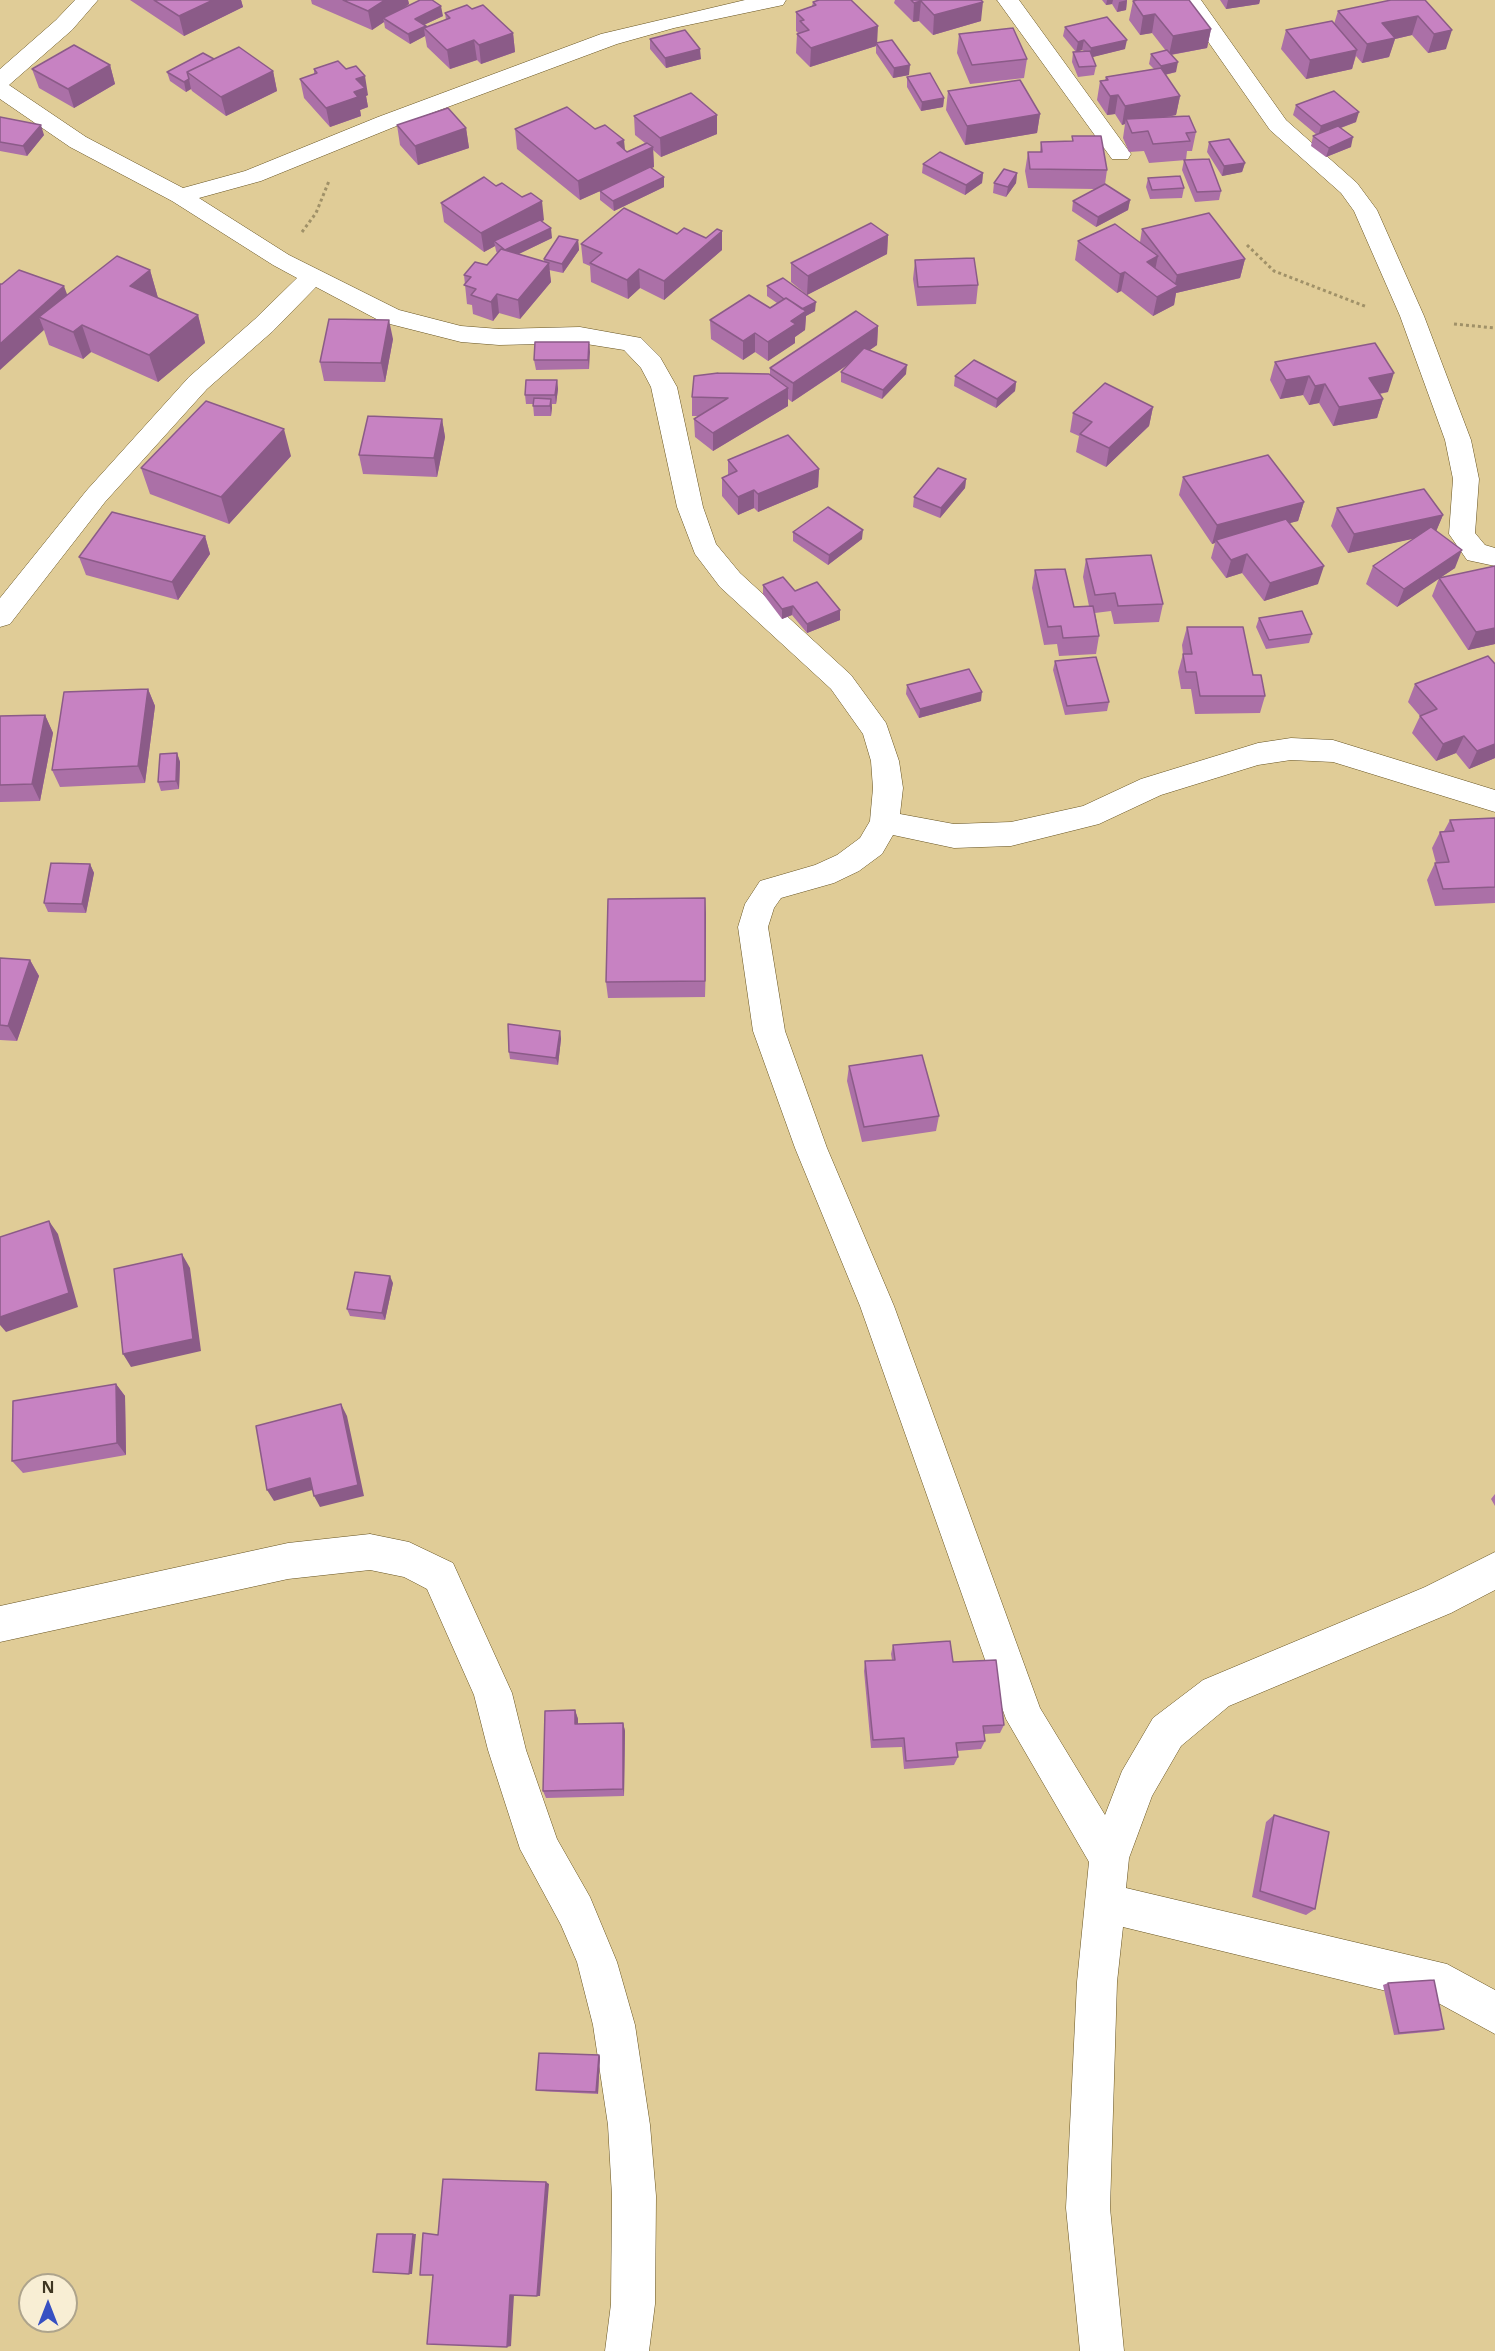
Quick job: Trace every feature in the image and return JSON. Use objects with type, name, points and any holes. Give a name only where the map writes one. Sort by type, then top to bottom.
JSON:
[{"type":"street","points":[[0,81],[64,26],[87,0]]},
{"type":"street","points":[[180,196],[253,176],[329,144],[609,39],[671,22],[775,0]]},
{"type":"street","points":[[1008,0],[1120,154]]},
{"type":"street","points":[[1190,0],[1278,126],[1349,188],[1365,210],[1379,237],[1412,316],[1458,440],[1466,479],[1462,534],[1467,544],[1476,553],[1495,557]]},
{"type":"street","points":[[0,89],[78,142],[180,196],[281,260],[391,316],[432,328],[499,337],[580,335],[632,344],[651,363],[664,387],[690,507],[704,547],[730,580],[841,682],[876,731],[885,760],[888,788],[885,822],[871,846],[848,863],[823,875],[771,889],[760,904],[753,927],[769,1031],[811,1148],[877,1306],[1025,1719],[1109,1858]]},
{"type":"street","points":[[0,617],[96,496],[160,424],[198,383],[264,325],[313,276]]},
{"type":"street","points":[[885,822],[954,836],[1011,834],[1089,816],[1151,787],[1258,754],[1291,749],[1333,751],[1495,801]]},
{"type":"street","points":[[0,1624],[100,1600],[288,1561],[370,1552],[409,1560],[440,1576],[493,1693],[507,1750],[540,1849],[576,1911],[597,1962],[614,2025],[629,2125],[634,2196],[633,2304],[627,2351]]},
{"type":"street","points":[[1102,2351],[1088,2208],[1097,1982],[1109,1858],[1136,1785],[1167,1732],[1216,1693],[1438,1600],[1495,1570]]},
{"type":"street","points":[[1105,1903],[1447,1985],[1495,2013]]},
{"type":"path","points":[[281,260],[316,213],[328,187],[331,165],[329,144]]},
{"type":"path","points":[[1247,245],[1274,271],[1311,287],[1364,307],[1412,316]]},
{"type":"building","points":[[154,0],[213,0],[179,16]]},
{"type":"building","points":[[343,0],[385,0],[368,11]]},
{"type":"building","points":[[420,0],[432,0],[441,6],[415,19],[426,26],[408,34],[383,18]]},
{"type":"building","points":[[851,0],[878,26],[811,48],[797,34],[809,30],[800,21],[804,20],[796,12],[816,5],[813,2]]},
{"type":"building","points":[[911,0],[981,0],[983,2],[934,15],[921,1],[914,3]]},
{"type":"building","points":[[1189,0],[1211,29],[1173,36],[1155,14],[1143,16],[1133,1]]},
{"type":"building","points":[[1391,0],[1425,0],[1452,30],[1434,34],[1418,16],[1382,23],[1395,38],[1367,44],[1338,11]]},
{"type":"building","points":[[467,5],[472,9],[483,5],[513,33],[479,45],[474,40],[447,50],[424,28],[450,18],[445,13]]},
{"type":"building","points":[[1107,17],[1127,40],[1091,48],[1084,40],[1078,42],[1065,27]]},
{"type":"building","points":[[1332,21],[1357,50],[1310,60],[1286,30]]},
{"type":"building","points":[[1013,28],[1027,59],[972,65],[959,34]]},
{"type":"building","points":[[685,30],[700,49],[665,58],[650,39]]},
{"type":"building","points":[[892,40],[910,65],[894,68],[876,43]]},
{"type":"building","points":[[74,45],[110,65],[68,89],[32,69]]},
{"type":"building","points":[[239,47],[273,71],[221,97],[187,72]]},
{"type":"building","points":[[1167,50],[1178,62],[1161,66],[1151,54]]},
{"type":"building","points":[[1090,51],[1096,66],[1079,67],[1073,52]]},
{"type":"building","points":[[203,53],[214,59],[187,72],[189,79],[184,82],[167,72]]},
{"type":"building","points":[[338,61],[346,69],[356,66],[365,76],[356,79],[365,88],[354,92],[358,97],[326,108],[300,79],[317,73],[314,69]]},
{"type":"building","points":[[1161,68],[1180,96],[1125,106],[1118,95],[1110,96],[1100,81],[1108,80],[1106,77]]},
{"type":"building","points":[[930,73],[944,98],[922,102],[907,77]]},
{"type":"building","points":[[1020,80],[1040,114],[967,126],[948,91]]},
{"type":"building","points":[[1334,91],[1359,112],[1321,126],[1296,105]]},
{"type":"building","points":[[691,93],[717,115],[660,138],[634,116]]},
{"type":"building","points":[[567,107],[595,129],[605,125],[624,140],[617,143],[627,152],[647,143],[653,147],[578,181],[515,129]]},
{"type":"building","points":[[448,108],[466,128],[415,146],[397,125]]},
{"type":"building","points":[[1189,116],[1196,132],[1186,133],[1190,141],[1153,144],[1148,131],[1132,133],[1126,119]]},
{"type":"building","points":[[0,117],[41,125],[23,146],[0,142]]},
{"type":"building","points":[[1338,126],[1353,137],[1329,148],[1313,136]]},
{"type":"building","points":[[1072,136],[1101,136],[1107,170],[1030,169],[1028,152],[1042,152],[1041,142],[1073,141]]},
{"type":"building","points":[[1229,139],[1245,163],[1224,166],[1209,142]]},
{"type":"building","points":[[940,152],[983,173],[966,185],[923,164]]},
{"type":"building","points":[[1209,159],[1221,191],[1197,192],[1184,160]]},
{"type":"building","points":[[650,167],[664,177],[613,201],[600,191]]},
{"type":"building","points":[[1004,169],[1017,173],[1008,187],[994,183]]},
{"type":"building","points":[[1180,176],[1184,188],[1152,190],[1148,178]]},
{"type":"building","points":[[484,177],[496,186],[502,183],[522,197],[531,193],[542,201],[481,233],[441,203]]},
{"type":"building","points":[[1105,184],[1130,200],[1098,217],[1073,201]]},
{"type":"building","points":[[624,208],[677,234],[684,228],[706,238],[717,229],[722,231],[664,281],[639,269],[627,280],[590,263],[602,253],[581,244]]},
{"type":"building","points":[[1209,213],[1245,259],[1177,275],[1142,229]]},
{"type":"building","points":[[540,220],[551,228],[505,250],[494,241]]},
{"type":"building","points":[[871,223],[888,235],[808,276],[791,263]]},
{"type":"building","points":[[1115,224],[1158,256],[1147,262],[1178,286],[1157,297],[1125,272],[1120,274],[1078,241]]},
{"type":"building","points":[[559,236],[578,240],[562,264],[544,259]]},
{"type":"building","points":[[501,249],[549,263],[518,300],[497,294],[491,302],[471,295],[476,289],[464,285],[471,277],[464,275],[475,262],[487,265]]},
{"type":"building","points":[[117,256],[150,270],[130,286],[198,315],[149,355],[82,325],[73,332],[39,317]]},
{"type":"building","points":[[974,258],[978,285],[918,287],[915,260]]},
{"type":"building","points":[[19,270],[64,286],[0,344],[0,284]]},
{"type":"building","points":[[783,278],[816,302],[802,309],[767,286]]},
{"type":"building","points":[[749,295],[770,308],[786,298],[806,311],[791,321],[796,324],[768,342],[755,333],[743,341],[710,320]]},
{"type":"building","points":[[856,311],[878,326],[793,383],[770,368]]},
{"type":"building","points":[[329,319],[389,320],[381,363],[320,362]]},
{"type":"building","points":[[535,342],[589,342],[588,360],[534,360]]},
{"type":"building","points":[[1375,343],[1394,373],[1369,378],[1383,399],[1339,407],[1325,384],[1315,386],[1309,376],[1286,380],[1275,362]]},
{"type":"building","points":[[864,348],[907,365],[883,390],[841,372]]},
{"type":"building","points":[[974,360],[1016,382],[997,399],[955,376]]},
{"type":"building","points":[[718,373],[769,374],[788,388],[713,433],[694,419],[728,398],[692,397],[694,376]]},
{"type":"building","points":[[526,380],[557,380],[555,395],[525,395]]},
{"type":"building","points":[[1105,383],[1153,407],[1109,448],[1080,434],[1092,422],[1073,413]]},
{"type":"building","points":[[534,398],[551,399],[550,406],[533,406]]},
{"type":"building","points":[[206,401],[284,429],[221,497],[141,468]]},
{"type":"building","points":[[368,416],[442,419],[434,458],[359,455]]},
{"type":"building","points":[[788,435],[819,469],[758,494],[754,490],[738,497],[722,478],[737,471],[728,460]]},
{"type":"building","points":[[1268,455],[1304,502],[1217,525],[1183,477]]},
{"type":"building","points":[[938,468],[966,479],[941,508],[914,497]]},
{"type":"building","points":[[1424,489],[1443,515],[1354,534],[1337,508]]},
{"type":"building","points":[[828,507],[863,530],[829,555],[793,532]]},
{"type":"building","points":[[112,512],[205,536],[172,582],[79,557]]},
{"type":"building","points":[[1286,519],[1324,566],[1270,583],[1247,554],[1231,560],[1216,540]]},
{"type":"building","points":[[1431,527],[1462,550],[1404,589],[1373,566]]},
{"type":"building","points":[[1151,555],[1163,604],[1118,606],[1115,593],[1095,595],[1086,559]]},
{"type":"building","points":[[1495,566],[1495,628],[1476,632],[1439,578]]},
{"type":"building","points":[[1065,569],[1074,607],[1093,606],[1099,636],[1063,638],[1061,626],[1048,627],[1035,570]]},
{"type":"building","points":[[783,577],[795,591],[817,582],[840,610],[807,624],[793,606],[782,609],[763,585]]},
{"type":"building","points":[[1302,611],[1312,634],[1269,640],[1259,618]]},
{"type":"building","points":[[1187,627],[1243,627],[1253,675],[1261,675],[1265,696],[1200,696],[1196,672],[1186,672],[1183,654],[1192,654]]},
{"type":"building","points":[[1488,656],[1495,664],[1495,744],[1477,751],[1464,736],[1443,744],[1420,716],[1437,709],[1415,684]]},
{"type":"building","points":[[1096,657],[1109,702],[1067,706],[1055,661]]},
{"type":"building","points":[[969,669],[982,692],[920,709],[907,685]]},
{"type":"building","points":[[148,689],[138,766],[52,770],[64,692]]},
{"type":"building","points":[[45,715],[32,784],[0,785],[0,716]]},
{"type":"building","points":[[177,753],[176,781],[158,782],[160,754]]},
{"type":"building","points":[[1495,818],[1495,887],[1443,889],[1435,863],[1449,862],[1440,832],[1454,831],[1450,820]]},
{"type":"building","points":[[51,863],[90,864],[82,904],[44,903]]},
{"type":"building","points":[[705,898],[705,981],[606,982],[608,899]]},
{"type":"building","points":[[0,958],[30,960],[8,1026],[0,1025]]},
{"type":"building","points":[[508,1024],[560,1031],[556,1058],[509,1052]]},
{"type":"building","points":[[922,1055],[939,1116],[864,1127],[849,1066]]},
{"type":"building","points":[[49,1221],[69,1293],[0,1317],[0,1237]]},
{"type":"building","points":[[182,1254],[193,1339],[123,1354],[114,1269]]},
{"type":"building","points":[[355,1272],[390,1276],[382,1313],[347,1309]]},
{"type":"building","points":[[116,1384],[117,1443],[12,1461],[13,1401]]},
{"type":"building","points":[[341,1404],[358,1485],[314,1496],[310,1478],[267,1490],[256,1426]]},
{"type":"building","points":[[950,1641],[953,1662],[996,1660],[1004,1725],[983,1726],[985,1741],[956,1743],[958,1757],[906,1761],[904,1738],[873,1740],[865,1661],[895,1660],[893,1645]]},
{"type":"building","points":[[575,1710],[575,1724],[623,1723],[623,1789],[543,1791],[545,1711]]},
{"type":"building","points":[[1274,1815],[1329,1832],[1315,1909],[1260,1891]]},
{"type":"building","points":[[1434,1980],[1444,2029],[1399,2033],[1388,1983]]},
{"type":"building","points":[[539,2053],[599,2055],[596,2092],[536,2090]]},
{"type":"building","points":[[443,2179],[546,2182],[537,2296],[510,2295],[507,2347],[427,2344],[433,2275],[420,2275],[423,2233],[438,2235]]},
{"type":"building","points":[[377,2234],[413,2234],[409,2274],[373,2272]]}]
